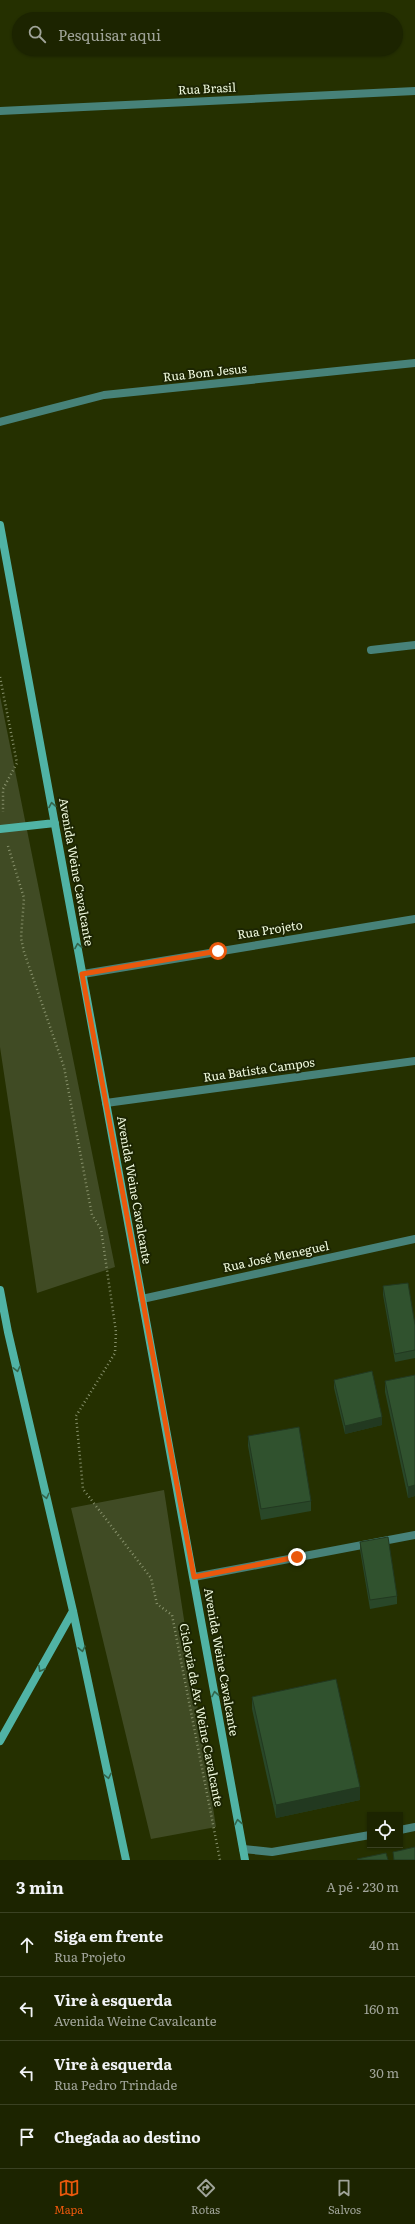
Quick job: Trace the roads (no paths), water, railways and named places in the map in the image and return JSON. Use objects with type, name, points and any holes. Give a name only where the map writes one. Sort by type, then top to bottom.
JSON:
[{"type":"main road","name":"Avenida Weine Cavalcante","points":[[0,525],[245,1860]]},
{"type":"main road","points":[[2,829],[55,823]]},
{"type":"main road","points":[[0,1290],[4,1332],[74,1611],[126,1860]]},
{"type":"main road","points":[[0,1741],[74,1611]]},
{"type":"street","name":"Rua Brasil","points":[[0,111],[415,91]]},
{"type":"street","name":"Rua Bom Jesus","points":[[0,422],[104,395],[415,363]]},
{"type":"street","points":[[371,650],[415,645]]},
{"type":"street","name":"Rua Projeto","points":[[82,974],[415,918]]},
{"type":"street","name":"Rua Batista Campos","points":[[106,1103],[415,1061]]},
{"type":"street","name":"Rua José Meneguel","points":[[142,1299],[415,1239]]},
{"type":"street","points":[[194,1577],[415,1535]]},
{"type":"street","points":[[403,1829],[415,1827]]},
{"type":"street","points":[[243,1849],[272,1852],[367,1836]]}]
